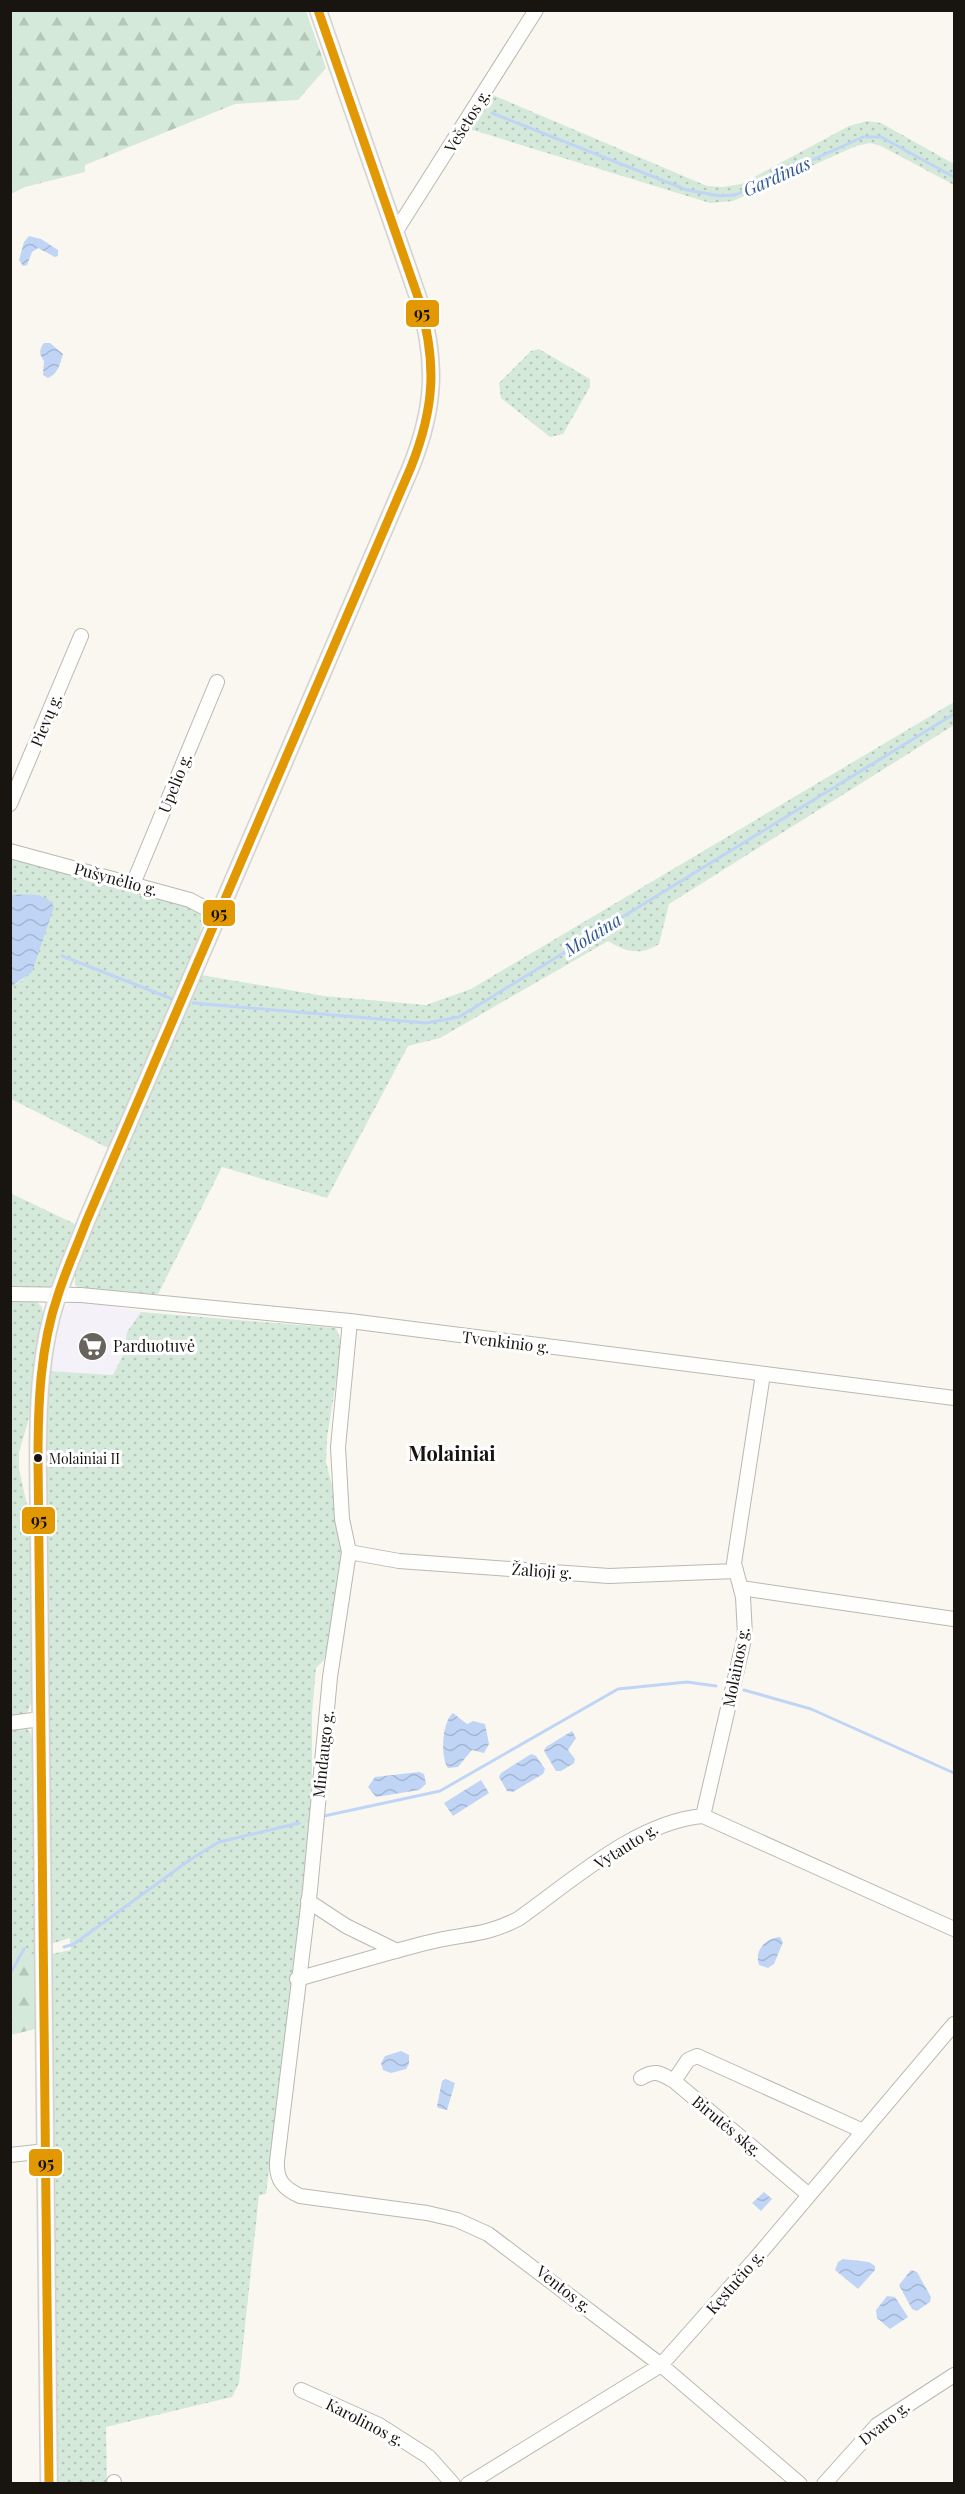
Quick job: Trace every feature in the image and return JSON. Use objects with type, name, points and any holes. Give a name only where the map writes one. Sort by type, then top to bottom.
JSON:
[{"type":"main road","points":[[50,2484],[38,1412],[45,1349],[57,1297],[102,1183],[423,436],[431,400],[430,343],[419,300],[318,10]]},
{"type":"street","name":"Vešetos g.","points":[[396,231],[536,10]]},
{"type":"street","name":"Pievų g.","points":[[10,804],[81,636]]},
{"type":"street","name":"Upelio g.","points":[[134,884],[217,681]]},
{"type":"street","name":"Pušynėlio g.","points":[[10,851],[190,900],[218,915]]},
{"type":"street","name":"Tvenkinio g.","points":[[10,1294],[57,1297],[81,1295],[350,1321],[954,1398]]},
{"type":"street","name":"Mindaugo g.","points":[[283,2187],[276,2172],[277,2161],[308,1901],[330,1677],[349,1552],[342,1519],[338,1447],[350,1321]]},
{"type":"street","name":"Molainos g.","points":[[702,1816],[745,1635],[741,1588],[734,1563],[763,1374]]},
{"type":"street","name":"Žalioji g.","points":[[349,1552],[399,1561],[609,1576],[736,1571]]},
{"type":"street","points":[[741,1588],[954,1618]]},
{"type":"street","points":[[10,1723],[41,1719]]},
{"type":"street","points":[[702,1816],[954,1929]]},
{"type":"street","name":"Vytauto g.","points":[[297,1979],[433,1941],[477,1935],[498,1929],[518,1919],[647,1830],[684,1818],[702,1816]]},
{"type":"street","points":[[308,1901],[346,1926],[397,1951]]},
{"type":"street","name":"Kęstučio g.","points":[[468,2484],[661,2365],[954,2025]]},
{"type":"street","points":[[674,2082],[688,2060],[697,2056],[863,2131]]},
{"type":"street","name":"Birutės skg.","points":[[641,2078],[651,2072],[659,2072],[674,2082],[809,2196]]},
{"type":"street","points":[[10,2155],[45,2151]]},
{"type":"street","name":"Ventos g.","points":[[283,2187],[300,2196],[314,2199],[457,2220],[488,2234],[661,2365],[800,2484]]},
{"type":"street","name":"Dvaro g.","points":[[824,2484],[878,2425],[954,2375]]},
{"type":"street","name":"Karolinos g.","points":[[300,2390],[379,2425],[429,2457],[453,2484]]},
{"type":"shaded area","points":[[78,1300],[141,1312],[128,1332],[125,1351],[113,1375],[48,1371],[62,1311],[67,1305]]},
{"type":"green space","points":[[11,10],[306,11],[326,68],[298,100],[235,104],[85,165],[85,172],[25,187],[11,194]]},
{"type":"green space","points":[[488,93],[707,186],[723,187],[741,184],[849,126],[867,121],[881,123],[954,164],[954,185],[881,146],[870,143],[856,146],[733,201],[710,203],[466,128]]},
{"type":"green space","points":[[539,349],[590,379],[590,387],[563,434],[550,437],[501,398],[499,383],[531,351]]},
{"type":"green space","points":[[954,702],[954,725],[669,904],[659,944],[646,950],[633,951],[608,941],[440,1038],[408,1046],[327,1198],[222,1167],[158,1294],[85,1292],[75,1285],[75,1272],[87,1234],[111,1187],[201,975],[324,996],[426,1005],[471,989]]},
{"type":"green space","points":[[10,859],[189,905],[199,911],[204,919],[195,949],[108,1148],[11,1099],[11,987],[23,980],[43,896],[11,895]]},
{"type":"green space","points":[[10,1193],[75,1224],[50,1288],[11,1291]]},
{"type":"green space","points":[[10,1298],[37,1302],[42,1307],[43,1316],[28,1422],[19,1452],[19,1469],[30,1519],[32,1699],[29,1710],[22,1718],[10,1719]]},
{"type":"green space","points":[[141,1312],[336,1328],[342,1344],[327,1438],[326,1462],[349,1552],[324,1660],[316,1668],[312,1713],[312,1810],[266,2194],[259,2195],[239,2383],[232,2397],[106,2427],[107,2483],[57,2483],[51,1954],[71,1950],[70,1938],[51,1944],[45,1428],[48,1371],[113,1375],[125,1351],[127,1332]]},
{"type":"green space","points":[[25,1727],[30,1732],[33,1745],[36,1964],[16,1949],[11,1960],[11,1730]]},
{"type":"green space","points":[[16,1949],[29,1955],[36,1964],[35,2029],[11,2035],[11,1960]]},
{"type":"water","points":[[29,236],[41,239],[58,250],[58,256],[55,257],[38,248],[32,252],[27,265],[23,266],[19,260],[24,242]]},
{"type":"water","points":[[44,343],[50,343],[63,354],[60,365],[48,378],[43,375],[44,361],[40,354]]},
{"type":"water","points":[[11,895],[41,896],[51,902],[54,907],[32,972],[11,987]]},
{"type":"water","points":[[453,1713],[467,1724],[473,1721],[485,1724],[489,1744],[484,1753],[472,1750],[458,1767],[448,1768],[445,1763],[443,1739],[446,1723]]},
{"type":"water","points":[[572,1731],[576,1738],[568,1750],[575,1759],[574,1763],[561,1771],[556,1771],[544,1751],[546,1747]]},
{"type":"water","points":[[531,1754],[536,1756],[545,1769],[543,1774],[513,1792],[507,1791],[499,1777],[501,1773]]},
{"type":"water","points":[[419,1772],[424,1774],[426,1784],[419,1790],[376,1797],[368,1787],[375,1777]]},
{"type":"water","points":[[481,1780],[489,1793],[453,1816],[444,1803]]},
{"type":"water","points":[[780,1937],[783,1942],[774,1964],[768,1968],[759,1965],[758,1954],[762,1946]]},
{"type":"water","points":[[401,2051],[409,2055],[409,2064],[406,2069],[391,2073],[383,2070],[381,2063],[385,2056]]},
{"type":"water","points":[[445,2079],[455,2083],[447,2110],[437,2106],[442,2081]]},
{"type":"water","points":[[764,2192],[772,2199],[761,2211],[752,2203]]},
{"type":"water","points":[[843,2259],[869,2262],[875,2266],[875,2270],[858,2289],[835,2270],[838,2262]]},
{"type":"water","points":[[911,2270],[917,2272],[931,2297],[930,2302],[917,2311],[912,2309],[899,2285]]},
{"type":"water","points":[[887,2296],[895,2297],[908,2317],[890,2329],[877,2318],[876,2310]]},
{"type":"waterway","name":"Gardinas","points":[[492,113],[687,190],[720,196],[735,195],[863,137],[881,137],[954,177]]},
{"type":"waterway","name":"Molaina","points":[[193,1003],[426,1023],[459,1017],[954,714]]},
{"type":"waterway","name":"Molaina","points":[[62,956],[170,998]]},
{"type":"waterway","points":[[324,1816],[440,1791],[618,1689],[687,1682],[716,1686]]},
{"type":"waterway","points":[[744,1690],[811,1709],[954,1773]]},
{"type":"waterway","points":[[64,1947],[74,1944],[191,1859],[219,1842],[299,1823]]},
{"type":"waterway","points":[[10,1974],[24,1949]]},
{"type":"transit line","name":"95","points":[[49,2484],[38,1459],[40,1397],[47,1335],[61,1286],[86,1222],[411,467],[429,404],[431,385],[429,344],[419,300],[318,10]]},
{"type":"place","name":"Parduotuvė","points":[[92,1346]]},
{"type":"place","name":"Molainiai II","points":[[38,1458]]},
{"type":"district","name":"Molainiai","points":[[452,1454]]}]
